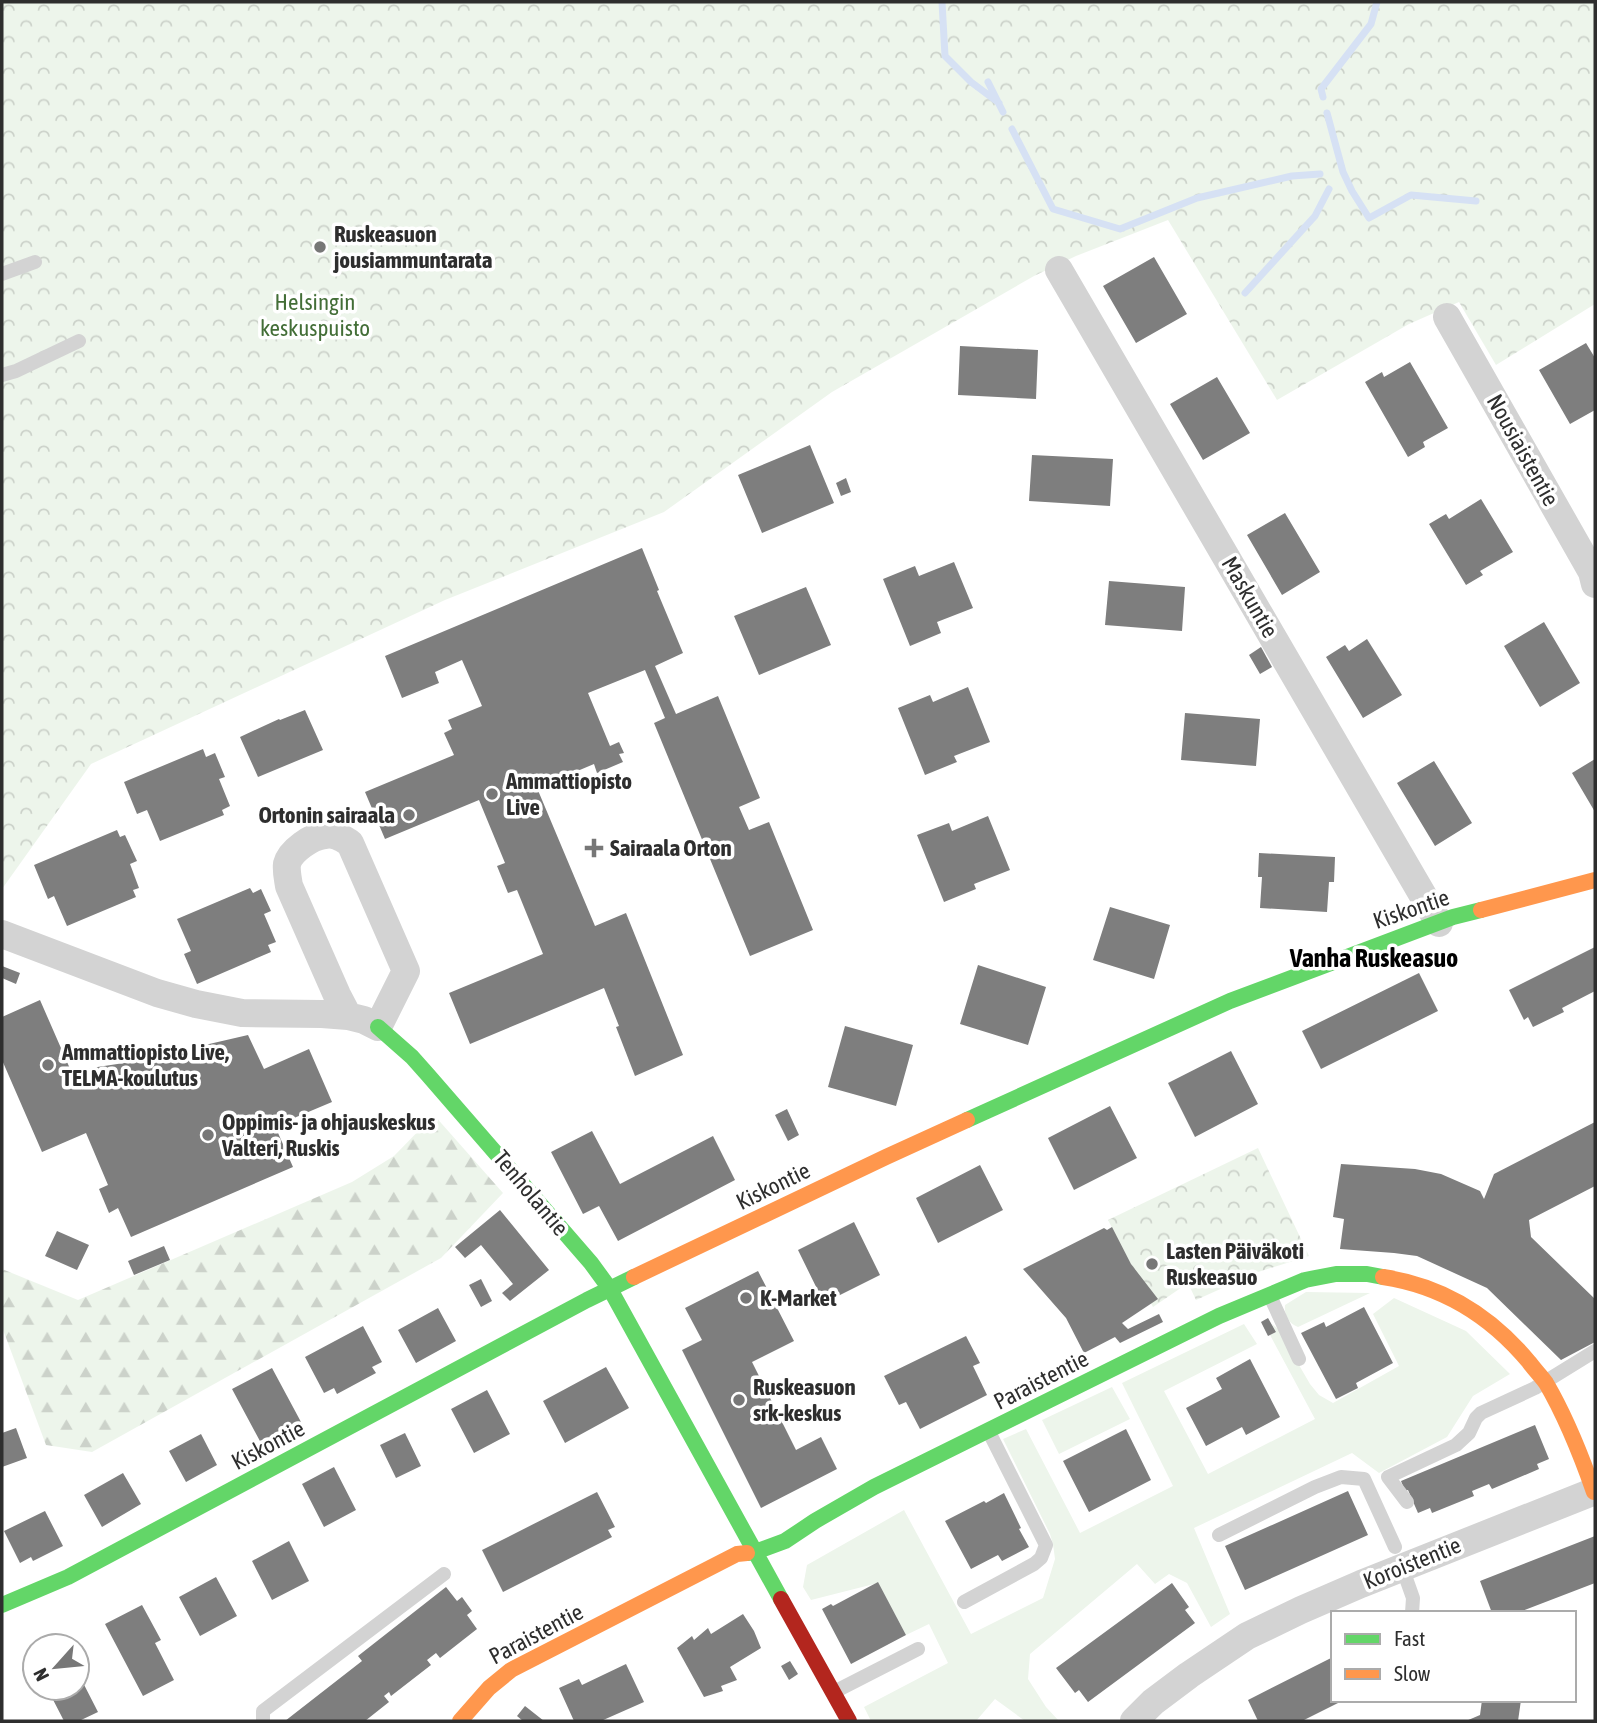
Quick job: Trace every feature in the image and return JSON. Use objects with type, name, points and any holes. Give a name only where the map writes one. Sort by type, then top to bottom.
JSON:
[{"type":"street","name":"Maskuntie","points":[[1059,270],[1439,923]]},
{"type":"street","name":"Nousiaistentie","points":[[1447,317],[1592,572],[1595,584]]},
{"type":"street","points":[[348,1016],[289,886],[287,874],[287,861],[293,852],[302,844],[324,835],[339,836],[350,843],[406,971],[377,1027]]},
{"type":"street","name":"Kiskontie","points":[[2,1605],[68,1577],[610,1289],[886,1157],[1230,1001],[1453,917],[1595,880]]},
{"type":"street","name":"Tenholantie","points":[[2,934],[157,993],[196,1004],[242,1013],[348,1016],[363,1020],[377,1027],[412,1057],[591,1263],[610,1289],[849,1721]]},
{"type":"street","name":"Paraistentie","points":[[460,1721],[482,1694],[511,1670],[737,1554],[755,1552],[796,1535],[874,1488],[1208,1322],[1305,1280],[1336,1274],[1367,1274],[1398,1279],[1436,1290],[1475,1311],[1521,1353],[1545,1382],[1578,1448],[1595,1492]]},
{"type":"street","name":"Koroistentie","points":[[1134,1721],[1153,1702],[1247,1636],[1398,1557],[1595,1492]]},
{"type":"lane","points":[[2,274],[35,262]]},
{"type":"lane","points":[[2,375],[79,341]]},
{"type":"lane","points":[[1269,1294],[1299,1359]]},
{"type":"lane","points":[[1407,1502],[1388,1476],[1457,1445],[1469,1433],[1481,1413],[1545,1382],[1595,1351]]},
{"type":"lane","points":[[964,1602],[1034,1564],[1041,1558],[1046,1545],[988,1432]]},
{"type":"lane","points":[[1219,1535],[1315,1487],[1341,1477],[1364,1479],[1413,1598],[1412,1611]]},
{"type":"lane","points":[[263,1721],[263,1711],[444,1574]]},
{"type":"lane","points":[[833,1693],[918,1649]]},
{"type":"green space","name":"Helsingin keskuspuisto","points":[[2,2],[1595,2],[1595,304],[1496,365],[1459,302],[1409,324],[1277,400],[1168,220],[1076,256],[1034,276],[832,392],[664,512],[445,600],[91,764],[2,889]]},
{"type":"green space","points":[[434,1115],[503,1193],[441,1258],[92,1452],[46,1445],[2,1327],[2,1269],[78,1300],[352,1182],[394,1156]]},
{"type":"green space","points":[[1258,1148],[1309,1256],[1258,1272],[1196,1300],[1188,1283],[1153,1307],[1108,1220]]},
{"type":"green space","points":[[1306,1292],[1370,1293],[1298,1327],[1287,1318],[1285,1305]]},
{"type":"green space","points":[[1394,1298],[1466,1331],[1510,1374],[1473,1396],[1447,1437],[1379,1473],[1352,1453],[1194,1528],[1230,1614],[1211,1627],[1187,1583],[1169,1574],[1155,1584],[1137,1564],[1030,1654],[1028,1679],[1046,1707],[1059,1721],[1025,1721],[995,1699],[976,1721],[871,1721],[864,1707],[948,1663],[929,1624],[906,1635],[878,1583],[811,1600],[803,1587],[807,1565],[904,1510],[971,1634],[1043,1598],[1055,1559],[1050,1534],[1003,1439],[1026,1429],[1080,1533],[1173,1486],[1122,1383],[1244,1324],[1257,1344],[1164,1391],[1208,1474],[1315,1419],[1270,1335],[1276,1332],[1272,1324],[1278,1329],[1310,1384],[1319,1395],[1333,1403],[1399,1366],[1373,1314]]},
{"type":"green space","points":[[1112,1387],[1130,1419],[1059,1454],[1042,1420]]},
{"type":"building","points":[[1154,257],[1187,314],[1136,343],[1103,286]]},
{"type":"building","points":[[1586,343],[1595,358],[1595,410],[1570,424],[1539,370]]},
{"type":"building","points":[[960,346],[1038,350],[1036,399],[958,395]]},
{"type":"building","points":[[1410,362],[1448,428],[1423,442],[1425,447],[1408,457],[1365,382],[1382,372],[1384,377]]},
{"type":"building","points":[[1217,377],[1250,433],[1203,460],[1170,404]]},
{"type":"building","points":[[810,445],[834,503],[762,533],[738,475]]},
{"type":"building","points":[[1032,455],[1113,459],[1110,506],[1029,501]]},
{"type":"building","points":[[846,478],[851,492],[841,496],[836,483]]},
{"type":"building","points":[[1481,499],[1513,552],[1480,571],[1483,575],[1466,585],[1429,524],[1446,514],[1449,519]]},
{"type":"building","points":[[1285,513],[1320,572],[1282,595],[1247,535]]},
{"type":"building","name":"Ortonin sairaala","points":[[642,548],[683,653],[655,666],[676,714],[718,696],[760,798],[739,807],[749,830],[769,822],[813,930],[750,956],[654,723],[665,718],[645,670],[588,693],[610,746],[619,742],[624,753],[619,754],[623,762],[597,773],[594,764],[537,788],[595,926],[626,913],[683,1055],[635,1076],[604,988],[470,1044],[449,993],[543,954],[517,890],[508,893],[497,866],[505,863],[479,800],[385,839],[365,792],[454,755],[444,733],[452,729],[448,720],[482,706],[462,660],[435,672],[439,683],[402,698],[385,656]]},
{"type":"building","points":[[954,562],[973,608],[937,622],[941,633],[910,646],[883,579],[915,566],[919,576]]},
{"type":"building","points":[[1109,581],[1185,587],[1182,631],[1105,625]]},
{"type":"building","points":[[806,587],[831,645],[759,675],[734,616]]},
{"type":"building","points":[[1544,622],[1580,683],[1540,707],[1504,646]]},
{"type":"building","points":[[1367,639],[1402,695],[1363,718],[1326,657],[1345,645],[1349,651]]},
{"type":"building","points":[[1261,647],[1272,667],[1260,674],[1249,655]]},
{"type":"building","points":[[968,687],[990,742],[954,756],[957,762],[925,775],[898,708],[930,695],[933,702]]},
{"type":"building","points":[[305,710],[323,750],[258,777],[240,737]]},
{"type":"building","points":[[1185,713],[1260,719],[1256,766],[1181,760]]},
{"type":"building","points":[[203,749],[206,757],[215,753],[225,777],[219,779],[230,806],[222,810],[224,815],[160,841],[147,810],[137,814],[124,782]]},
{"type":"building","points":[[1595,759],[1595,812],[1572,773]]},
{"type":"building","points":[[1434,761],[1472,823],[1435,846],[1397,783]]},
{"type":"building","points":[[988,816],[1010,870],[974,884],[976,889],[944,902],[917,835],[949,823],[952,831]]},
{"type":"building","points":[[117,830],[120,837],[125,835],[137,861],[130,864],[139,888],[133,890],[136,897],[67,926],[54,896],[48,899],[34,865]]},
{"type":"building","points":[[1259,853],[1335,857],[1334,882],[1329,882],[1327,912],[1260,908],[1262,877],[1258,877]]},
{"type":"building","points":[[250,888],[253,893],[261,889],[271,911],[264,914],[276,942],[268,945],[271,952],[197,984],[184,954],[191,951],[177,919]]},
{"type":"building","points":[[1110,907],[1170,925],[1154,979],[1093,960]]},
{"type":"building","points":[[1595,947],[1595,991],[1562,1008],[1564,1012],[1533,1027],[1528,1017],[1524,1020],[1509,990]]},
{"type":"building","points":[[978,965],[1046,987],[1028,1045],[960,1024]]},
{"type":"building","points":[[2,966],[20,973],[16,984],[2,978]]},
{"type":"building","points":[[1419,973],[1438,1011],[1321,1069],[1302,1031]]},
{"type":"building","points":[[40,1000],[71,1071],[124,1063],[162,1046],[166,1054],[248,1035],[264,1069],[309,1049],[332,1102],[275,1126],[293,1167],[131,1237],[118,1208],[109,1213],[99,1189],[108,1185],[86,1133],[42,1152],[2,1060],[2,1017]]},
{"type":"building","points":[[845,1026],[913,1045],[896,1106],[828,1087]]},
{"type":"building","points":[[1231,1051],[1258,1104],[1195,1137],[1168,1083]]},
{"type":"building","points":[[1110,1106],[1137,1158],[1074,1190],[1048,1138]]},
{"type":"building","points":[[787,1109],[799,1135],[788,1141],[775,1115]]},
{"type":"building","points":[[1595,1122],[1595,1186],[1529,1220],[1531,1237],[1595,1299],[1595,1342],[1561,1360],[1487,1288],[1417,1256],[1340,1249],[1344,1219],[1333,1217],[1341,1164],[1415,1169],[1441,1174],[1480,1191],[1484,1199],[1494,1174]]},
{"type":"building","points":[[592,1131],[620,1184],[713,1136],[735,1180],[618,1241],[599,1206],[583,1214],[551,1152]]},
{"type":"building","points":[[980,1165],[1003,1210],[938,1243],[916,1198]]},
{"type":"building","points":[[500,1210],[549,1270],[510,1301],[502,1293],[513,1284],[481,1245],[465,1258],[455,1247]]},
{"type":"building","points":[[854,1222],[880,1275],[824,1303],[798,1250]]},
{"type":"building","points":[[1112,1227],[1131,1264],[1158,1299],[1122,1323],[1128,1329],[1159,1314],[1163,1322],[1120,1343],[1115,1337],[1084,1353],[1066,1318],[1023,1269],[1104,1228],[1107,1230]]},
{"type":"building","points":[[57,1231],[89,1245],[77,1270],[45,1256]]},
{"type":"building","points":[[164,1246],[170,1260],[134,1275],[128,1261]]},
{"type":"building","points":[[758,1271],[794,1341],[752,1362],[796,1450],[821,1437],[837,1469],[761,1508],[682,1350],[702,1340],[685,1308]]},
{"type":"building","points":[[481,1279],[492,1301],[481,1307],[469,1285]]},
{"type":"building","points":[[1364,1307],[1393,1363],[1356,1383],[1358,1388],[1336,1399],[1301,1333],[1324,1322],[1326,1327]]},
{"type":"building","points":[[438,1308],[456,1341],[416,1363],[398,1330]]},
{"type":"building","points":[[1268,1318],[1276,1332],[1268,1336],[1261,1322]]},
{"type":"building","points":[[363,1326],[382,1362],[372,1367],[376,1373],[337,1394],[334,1388],[324,1393],[305,1357]]},
{"type":"building","points":[[966,1336],[980,1363],[973,1366],[987,1395],[920,1429],[906,1402],[899,1405],[884,1376]]},
{"type":"building","points":[[1250,1359],[1280,1417],[1246,1435],[1242,1427],[1206,1446],[1186,1408],[1222,1389],[1216,1378]]},
{"type":"building","points":[[606,1367],[629,1408],[565,1443],[543,1401]]},
{"type":"building","points":[[272,1368],[301,1422],[261,1443],[232,1389]]},
{"type":"building","points":[[487,1390],[510,1434],[474,1453],[451,1409]]},
{"type":"building","points":[[1535,1425],[1549,1459],[1537,1464],[1539,1469],[1492,1489],[1489,1484],[1472,1491],[1474,1496],[1432,1513],[1430,1508],[1418,1513],[1401,1481]]},
{"type":"building","points":[[16,1428],[27,1458],[2,1467],[2,1433]]},
{"type":"building","points":[[1126,1429],[1151,1480],[1089,1512],[1063,1461]]},
{"type":"building","points":[[405,1433],[421,1466],[396,1478],[380,1445]]},
{"type":"building","points":[[201,1434],[217,1465],[186,1482],[169,1451]]},
{"type":"building","points":[[334,1467],[356,1510],[324,1527],[302,1484]]},
{"type":"building","points":[[123,1473],[141,1504],[102,1527],[84,1495]]},
{"type":"building","points":[[1348,1491],[1368,1535],[1245,1590],[1225,1546]]},
{"type":"building","points":[[597,1492],[615,1527],[608,1530],[612,1537],[503,1592],[482,1550]]},
{"type":"building","points":[[1004,1493],[1029,1547],[1002,1561],[998,1555],[971,1569],[945,1521]]},
{"type":"building","points":[[45,1511],[63,1546],[33,1561],[31,1557],[20,1563],[4,1531]]},
{"type":"building","points":[[1595,1536],[1595,1583],[1522,1611],[1491,1611],[1480,1581]]},
{"type":"building","points":[[289,1541],[309,1581],[272,1600],[252,1561]]},
{"type":"building","points":[[216,1577],[237,1616],[200,1636],[179,1597]]},
{"type":"building","points":[[878,1582],[906,1635],[851,1664],[822,1609]]},
{"type":"building","points":[[1172,1583],[1189,1607],[1185,1610],[1195,1623],[1088,1702],[1079,1690],[1075,1693],[1056,1668]]},
{"type":"building","points":[[446,1587],[457,1601],[462,1597],[472,1611],[467,1615],[477,1629],[440,1658],[436,1653],[427,1660],[431,1665],[391,1696],[389,1692],[384,1696],[389,1702],[365,1721],[285,1721],[362,1661],[358,1656]]},
{"type":"building","points":[[142,1605],[161,1640],[155,1643],[174,1680],[143,1696],[105,1624]]},
{"type":"building","points":[[743,1614],[761,1648],[730,1667],[737,1680],[721,1686],[723,1691],[704,1697],[677,1648],[692,1636],[694,1640],[708,1628],[711,1634]]},
{"type":"building","points":[[1331,1658],[1331,1702],[1340,1702],[1302,1721],[1258,1721],[1248,1700]]},
{"type":"building","points":[[790,1661],[798,1674],[789,1680],[781,1666]]},
{"type":"building","points":[[626,1664],[644,1702],[601,1721],[574,1721],[559,1688],[579,1679],[582,1685]]},
{"type":"building","points":[[91,1698],[98,1712],[79,1721],[64,1721],[54,1702],[91,1702]]},
{"type":"building","points":[[1482,1702],[1521,1702],[1518,1721],[1466,1721],[1480,1715]]},
{"type":"building","points":[[525,1706],[544,1721],[523,1721],[517,1716]]},
{"type":"waterway","points":[[942,2],[945,56],[971,82],[999,103]]},
{"type":"waterway","points":[[1323,97],[1321,89],[1371,24],[1377,2]]},
{"type":"waterway","points":[[988,82],[1003,112]]},
{"type":"waterway","points":[[1327,113],[1343,172],[1369,218],[1411,195],[1476,201]]},
{"type":"waterway","points":[[1012,129],[1053,209],[1120,229],[1197,198],[1292,176],[1320,174]]},
{"type":"waterway","points":[[1245,293],[1315,216],[1329,189]]},
{"type":"traffic: fast","points":[[967,1120],[1230,1001],[1453,917],[1481,910]]},
{"type":"traffic: fast","points":[[378,1027],[428,1075],[591,1263],[610,1289],[781,1599]]},
{"type":"traffic: fast","points":[[747,1553],[785,1541],[874,1487],[1219,1316],[1305,1280],[1336,1274],[1383,1277]]},
{"type":"traffic: fast","points":[[2,1605],[68,1577],[634,1277]]},
{"type":"traffic: slow","points":[[1481,910],[1595,880]]},
{"type":"traffic: slow","points":[[634,1277],[967,1120]]},
{"type":"traffic: slow","points":[[1383,1277],[1426,1287],[1445,1295],[1481,1317],[1514,1345],[1544,1380],[1553,1396],[1573,1436],[1594,1492]]},
{"type":"traffic: slow","points":[[460,1721],[489,1688],[511,1670],[737,1554],[747,1553]]},
{"type":"traffic: jam","points":[[781,1599],[849,1721]]},
{"type":"place","name":"Ruskeasuon jousiammuntarata","points":[[320,247]]},
{"type":"place","name":"Ammattiopisto Live","points":[[492,794]]},
{"type":"place","name":"Ortonin sairaala","points":[[409,815]]},
{"type":"place","name":"Sairaala Orton","points":[[594,848]]},
{"type":"place","name":"Ammattiopisto Live, TELMA-koulutus","points":[[48,1065]]},
{"type":"place","name":"Oppimis- ja ohjauskeskus Valteri, Ruskis","points":[[208,1135]]},
{"type":"place","name":"Lasten Päiväkoti Ruskeasuo","points":[[1152,1264]]},
{"type":"place","name":"K-Market","points":[[746,1298]]},
{"type":"place","name":"Ruskeasuon srk-keskus","points":[[739,1400]]},
{"type":"district","name":"Vanha Ruskeasuo","points":[[1374,958]]}]
